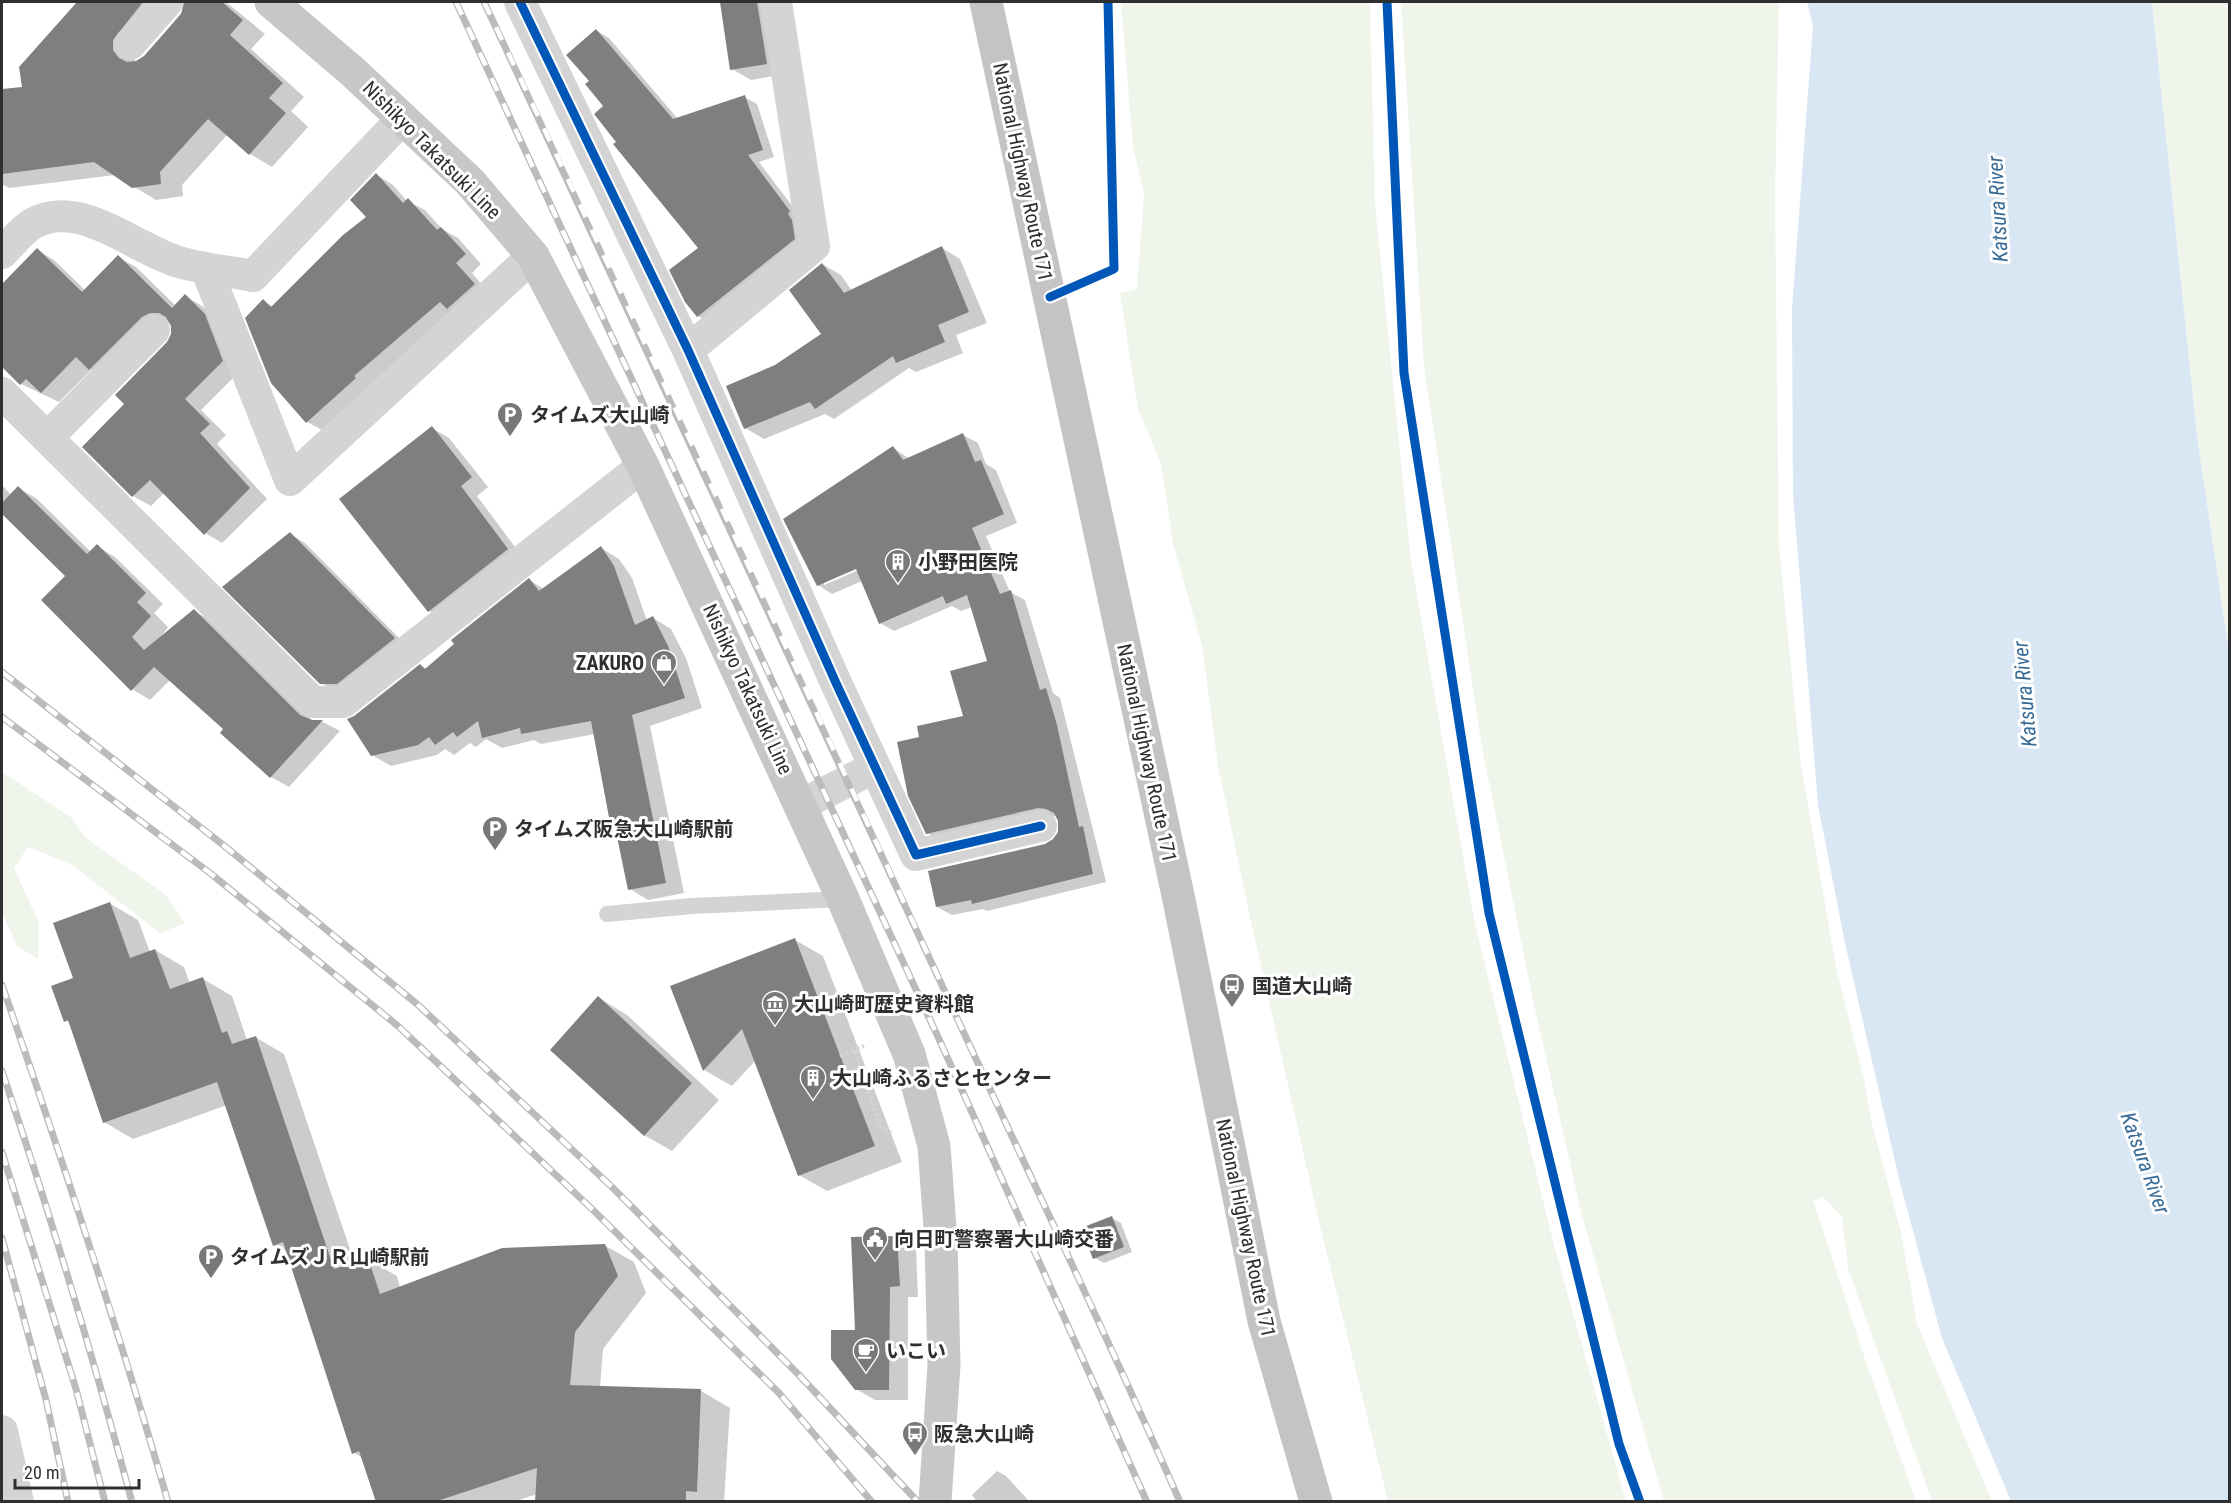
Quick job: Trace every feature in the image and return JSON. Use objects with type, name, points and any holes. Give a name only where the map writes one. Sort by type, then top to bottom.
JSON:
[{"type":"highway","name":"National Highway Route 171","points":[[986,2],[1177,889],[1264,1322],[1316,1502]]},
{"type":"main road","name":"Nishikyo Takatsuki Line","points":[[271,2],[403,118],[470,182],[533,256],[643,465],[843,898],[909,1054],[934,1146],[941,1241],[944,1365],[935,1502]]},
{"type":"street","points":[[130,45],[167,2]]},
{"type":"street","points":[[520,2],[688,350],[916,855],[1041,826]]},
{"type":"street","points":[[688,350],[814,246],[776,2]]},
{"type":"street","points":[[2,253],[30,225],[59,216],[94,222],[133,243],[166,257],[206,268],[253,276],[403,118]]},
{"type":"street","points":[[206,268],[290,480],[533,256]]},
{"type":"street","points":[[47,438],[154,330]]},
{"type":"street","points":[[2,393],[313,702],[325,704],[343,702],[643,465]]},
{"type":"street","points":[[801,805],[875,767]]},
{"type":"street","points":[[2,1431],[18,1502]]},
{"type":"lane","points":[[607,914],[692,906],[843,898]]},
{"type":"path","points":[[840,1056],[867,1045]]},
{"type":"path","points":[[855,1051],[881,1127],[895,1136]]},
{"type":"shaded area","points":[[1121,2],[1370,2],[1375,204],[1411,561],[1475,924],[1555,1249],[1626,1501],[1388,1501],[1319,1222],[1252,926],[1218,766],[1202,646],[1173,544],[1161,463],[1138,409],[1120,293],[1137,289],[1144,193],[1133,148]]},
{"type":"shaded area","points":[[1401,2],[1779,2],[1775,197],[1779,546],[1800,759],[1836,967],[1864,1079],[1870,1116],[1901,1232],[1917,1324],[1992,1501],[1932,1501],[1848,1269],[1842,1217],[1823,1197],[1813,1200],[1867,1365],[1916,1501],[1664,1501],[1582,1216],[1532,996],[1482,748],[1424,367]]},
{"type":"shaded area","points":[[2152,2],[2229,2],[2229,652],[2197,436]]},
{"type":"shaded area","points":[[2,772],[72,818],[86,838],[166,895],[185,923],[160,933],[69,863],[28,847],[14,868],[39,923],[38,959],[17,946],[2,912]]},
{"type":"water","name":"Katsura River","points":[[1807,2],[2152,2],[2197,436],[2229,652],[2229,1501],[2011,1501],[1942,1338],[1900,1183],[1845,943],[1818,805],[1793,494],[1792,309],[1813,25]]},
{"type":"building","points":[[77,2],[143,2],[113,40],[113,50],[119,58],[127,62],[136,61],[144,56],[181,14],[184,2],[222,2],[243,20],[230,35],[283,83],[269,98],[286,113],[249,155],[208,119],[160,172],[161,184],[132,188],[94,162],[2,174],[2,89],[22,87],[19,67]]},
{"type":"building","points":[[720,2],[757,2],[767,64],[730,70]]},
{"type":"building","points":[[596,29],[673,119],[745,95],[763,150],[748,155],[790,211],[788,214],[792,220],[795,239],[697,317],[685,302],[669,270],[698,248],[613,144],[616,142],[594,114],[603,106],[585,84],[589,81],[566,55]]},
{"type":"building","points":[[376,173],[403,203],[408,198],[437,230],[441,227],[466,254],[456,263],[475,284],[447,309],[440,302],[354,376],[356,378],[306,423],[271,383],[245,318],[263,299],[271,307],[343,235],[366,217],[350,200]]},
{"type":"building","points":[[942,246],[969,312],[938,325],[945,342],[896,363],[893,356],[815,409],[810,402],[744,429],[726,386],[775,365],[821,334],[789,290],[822,263],[844,293]]},
{"type":"building","points":[[37,248],[82,292],[118,255],[172,308],[185,294],[205,314],[223,361],[185,399],[210,424],[200,433],[250,488],[204,535],[150,480],[132,497],[82,447],[124,404],[115,395],[167,342],[171,334],[171,326],[166,317],[159,313],[150,313],[142,317],[89,370],[76,357],[41,393],[26,379],[20,385],[2,367],[2,284]]},
{"type":"building","points":[[432,426],[472,477],[461,486],[508,549],[428,612],[339,499]]},
{"type":"building","points":[[963,433],[975,462],[981,460],[1004,514],[972,528],[1000,594],[1011,590],[1040,690],[1046,688],[1057,725],[1079,827],[1083,826],[1093,874],[972,904],[971,900],[936,907],[928,871],[1045,844],[1058,832],[1058,821],[1054,813],[1038,808],[926,834],[908,796],[897,742],[919,737],[917,726],[963,716],[950,671],[987,661],[967,595],[946,604],[943,596],[879,624],[856,569],[817,586],[783,519],[893,446],[903,460]]},
{"type":"building","points":[[18,486],[87,554],[97,544],[146,593],[137,602],[151,616],[132,637],[144,650],[194,609],[300,715],[312,720],[323,720],[270,778],[220,733],[223,729],[154,667],[131,691],[41,600],[65,576],[2,514],[2,503]]},
{"type":"building","points":[[290,532],[395,638],[337,684],[320,684],[222,587]]},
{"type":"building","points":[[601,546],[614,566],[635,625],[653,616],[668,646],[685,698],[632,715],[666,883],[628,890],[615,827],[611,828],[591,721],[521,734],[520,728],[482,738],[478,721],[457,737],[453,732],[435,745],[429,737],[418,745],[371,756],[347,719],[354,716],[420,664],[425,669],[454,644],[451,640],[529,578],[539,591]]},
{"type":"building","points":[[110,902],[130,958],[155,949],[170,989],[203,977],[222,1033],[227,1031],[232,1044],[256,1036],[334,1269],[368,1258],[380,1294],[502,1248],[605,1244],[618,1276],[575,1332],[570,1385],[701,1389],[697,1492],[686,1491],[686,1502],[535,1502],[537,1468],[434,1502],[376,1502],[359,1451],[352,1454],[283,1242],[273,1246],[217,1082],[103,1123],[68,1020],[64,1022],[51,986],[73,978],[53,923]]},
{"type":"building","name":"大山崎ふるさとセンター","points":[[795,938],[875,1146],[798,1176],[742,1029],[703,1071],[670,986]]},
{"type":"building","points":[[598,996],[692,1083],[644,1136],[550,1050]]},
{"type":"building","points":[[1112,1216],[1124,1247],[1093,1259],[1081,1228]]},
{"type":"building","points":[[897,1236],[900,1286],[890,1287],[889,1390],[855,1390],[831,1359],[831,1330],[855,1330],[851,1237]]},
{"type":"railway","points":[[456,2],[939,1039],[1147,1502]]},
{"type":"railway","points":[[484,2],[717,498],[1180,1502]]},
{"type":"railway","points":[[2,672],[227,848],[417,1004],[613,1188],[798,1374],[918,1502]]},
{"type":"railway","points":[[2,717],[210,873],[398,1026],[593,1210],[779,1393],[872,1502]]},
{"type":"railway","points":[[2,985],[88,1242],[168,1502]]},
{"type":"railway","points":[[2,1071],[70,1285],[132,1502]]},
{"type":"railway","points":[[2,1152],[76,1389],[105,1502]]},
{"type":"railway","points":[[2,1238],[46,1400],[68,1502]]},
{"type":"cycle path","points":[[520,2],[688,350],[836,683],[916,855],[1041,826]]},
{"type":"cycle path","points":[[1050,297],[1114,269],[1108,2]]},
{"type":"cycle path","points":[[1387,2],[1404,373],[1489,913],[1619,1444],[1640,1502]]},
{"type":"place","name":"タイムズ大山崎","points":[[510,438]]},
{"type":"place","name":"小野田医院","points":[[898,585]]},
{"type":"place","name":"ZAKURO","points":[[664,686]]},
{"type":"place","name":"タイムズ阪急大山崎駅前","points":[[495,852]]},
{"type":"place","name":"国道大山崎","points":[[1232,1009]]},
{"type":"place","name":"大山崎町歴史資料館","points":[[775,1027]]},
{"type":"place","name":"大山崎ふるさとセンター","points":[[813,1101]]},
{"type":"place","name":"向日町警察署大山崎交番","points":[[875,1262]]},
{"type":"place","name":"タイムズＪＲ山崎駅前","points":[[211,1280]]},
{"type":"place","name":"いこい","points":[[866,1374]]},
{"type":"place","name":"阪急大山崎","points":[[915,1457]]}]
